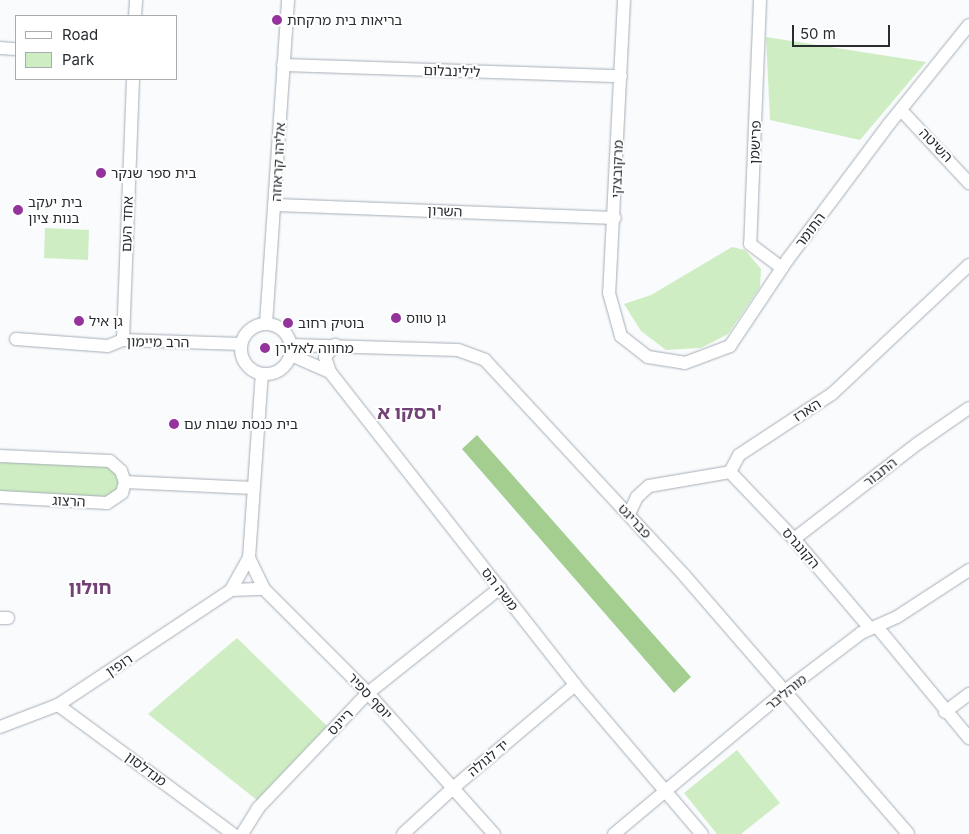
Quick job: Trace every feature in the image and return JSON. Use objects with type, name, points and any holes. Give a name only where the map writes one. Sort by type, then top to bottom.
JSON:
[{"type":"street","points":[[135,15],[136,0]]},
{"type":"street","name":"אליהו קראוזה","points":[[266,324],[276,205],[288,0]]},
{"type":"street","name":"מרקובצקי","points":[[621,336],[609,293],[615,218],[624,0]]},
{"type":"street","name":"פרישמן","points":[[760,0],[750,244],[782,268]]},
{"type":"street","name":"התומר","points":[[621,336],[648,357],[684,363],[730,346],[782,268],[900,110],[969,25]]},
{"type":"street","points":[[0,48],[15,49]]},
{"type":"street","name":"לילינבלום","points":[[283,65],[621,76]]},
{"type":"street","name":"אחד העם","points":[[123,340],[133,80]]},
{"type":"street","name":"השיטה","points":[[900,110],[969,183]]},
{"type":"street","name":"השרון","points":[[276,205],[615,218]]},
{"type":"street","name":"הארז","points":[[730,472],[739,455],[832,394],[969,265]]},
{"type":"street","points":[[266,324],[283,330],[291,350],[283,368],[262,374],[254,372],[243,360],[241,344],[250,329],[266,324]]},
{"type":"street","name":"הרב מיימון","points":[[16,339],[108,346],[123,340],[241,344]]},
{"type":"street","points":[[330,372],[325,357],[335,346]]},
{"type":"street","name":"פבריגט","points":[[291,350],[335,346],[458,350],[485,360],[629,514],[786,690],[908,834]]},
{"type":"street","name":"משה הס","points":[[291,350],[330,372],[575,685],[702,834]]},
{"type":"street","points":[[249,558],[262,374]]},
{"type":"street","name":"התבור","points":[[794,539],[917,444],[969,408]]},
{"type":"street","points":[[0,456],[110,461],[121,470],[125,482],[253,488]]},
{"type":"street","points":[[629,514],[637,496],[649,486],[730,472]]},
{"type":"street","name":"הקונגרס","points":[[730,472],[794,539],[969,738]]},
{"type":"street","name":"הרצוג","points":[[0,497],[107,503],[122,493],[125,482]]},
{"type":"street","name":"יוסף ספיר","points":[[249,558],[264,588],[368,693],[494,834]]},
{"type":"street","name":"רופין","points":[[0,727],[58,705],[231,590],[249,558]]},
{"type":"street","name":"מוהליבר","points":[[614,834],[666,793],[786,690],[873,628],[969,570]]},
{"type":"street","points":[[231,590],[264,588]]},
{"type":"street","name":"ריינס","points":[[242,834],[258,808],[368,693],[500,588]]},
{"type":"street","name":"יד לגולה","points":[[403,834],[453,788],[575,685]]},
{"type":"street","points":[[945,712],[969,694]]},
{"type":"street","name":"מנדלסון","points":[[58,705],[233,834]]},
{"type":"green space","points":[[766,37],[926,62],[860,140],[770,120]]},
{"type":"green space","points":[[45,228],[89,230],[88,260],[44,258]]},
{"type":"green space","points":[[732,247],[745,250],[761,269],[760,287],[728,334],[701,348],[666,350],[641,331],[624,304],[651,295]]},
{"type":"green space","points":[[477,435],[691,677],[674,693],[462,449]]},
{"type":"green space","points":[[0,456],[110,461],[125,482],[107,503],[0,497]]},
{"type":"green space","points":[[237,638],[327,726],[257,800],[148,714]]},
{"type":"green space","points":[[737,750],[780,803],[741,834],[717,834],[684,793]]},
{"type":"place","name":"בריאות בית מרקחת","points":[[277,20]]},
{"type":"place","name":"בית ספר שנקר","points":[[101,173]]},
{"type":"place","name":"בית יעקב בנות ציון","points":[[18,210]]},
{"type":"place","name":"גן טווס","points":[[396,318]]},
{"type":"place","name":"גן איל","points":[[79,321]]},
{"type":"place","name":"בוטיק רחוב","points":[[288,323]]},
{"type":"place","name":"מחווה לאלירן","points":[[265,348]]},
{"type":"place","name":"בית כנסת שבות עם","points":[[174,424]]},
{"type":"district","name":"רסקו א'","points":[[410,413]]},
{"type":"district","name":"חולון","points":[[90,588]]}]
